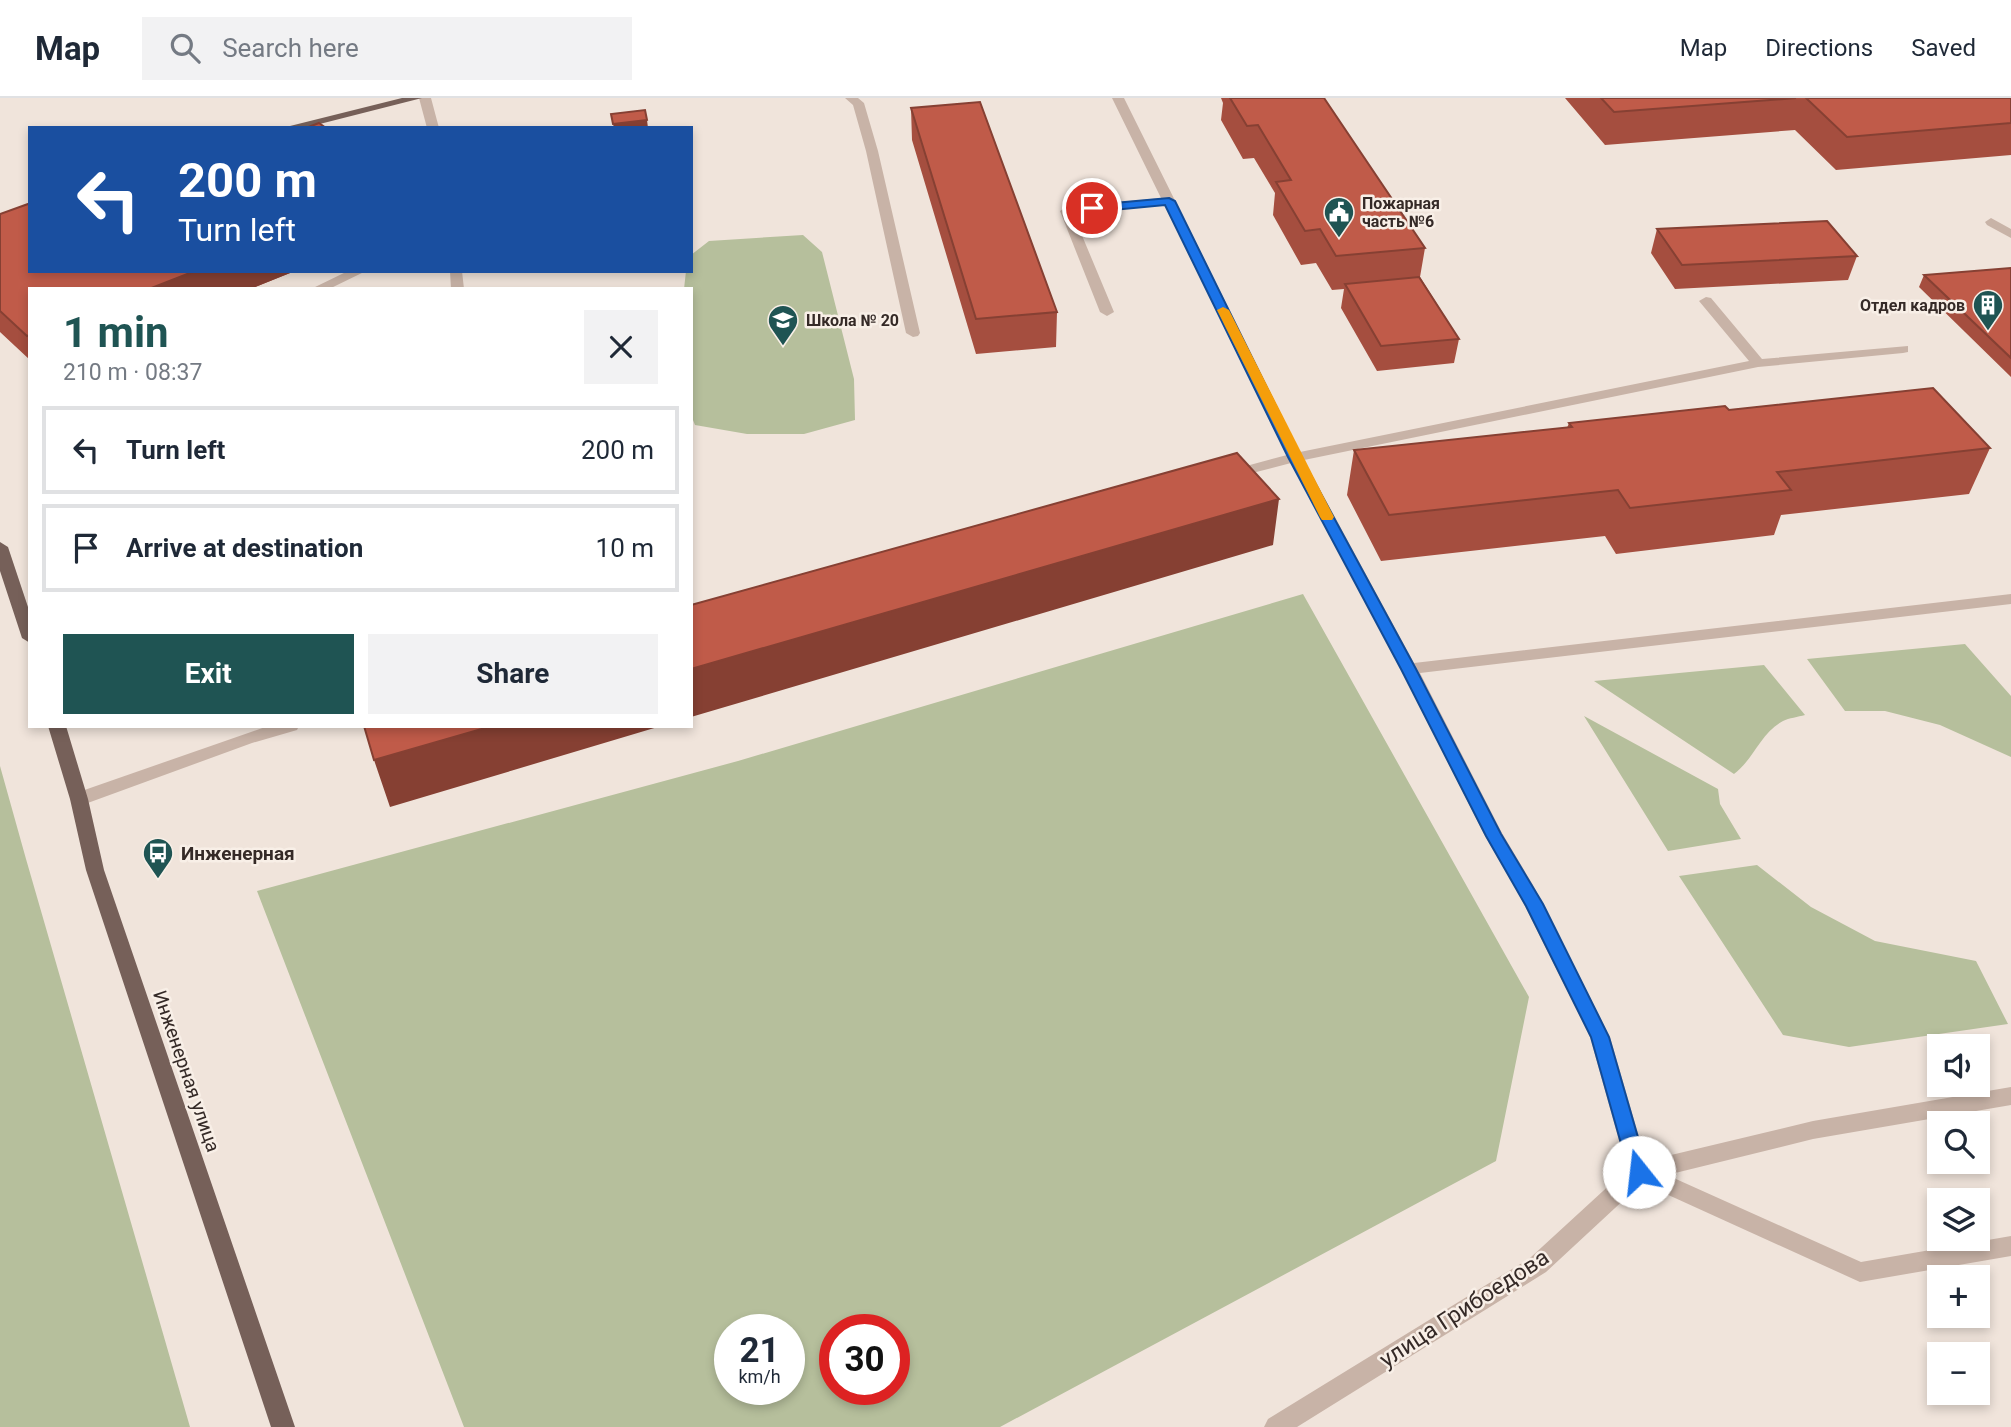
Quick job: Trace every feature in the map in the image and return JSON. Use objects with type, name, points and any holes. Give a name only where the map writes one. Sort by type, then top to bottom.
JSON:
[{"type":"main road","points":[[297,126],[416,98]]},
{"type":"main road","points":[[0,547],[28,632]]},
{"type":"main road","name":"Инженерная улица","points":[[58,728],[79,799],[95,870],[283,1427]]},
{"type":"street","points":[[425,98],[432,126]]},
{"type":"street","points":[[851,98],[858,103],[872,151],[914,333]]},
{"type":"street","points":[[1118,98],[1295,457],[1409,669],[1494,836],[1530,896],[1600,1037],[1639,1172],[1860,1272],[2011,1246]]},
{"type":"street","points":[[1107,312],[1066,211],[1169,201]]},
{"type":"street","points":[[1991,222],[2011,234]]},
{"type":"street","points":[[322,287],[355,273]]},
{"type":"street","points":[[1706,301],[1758,363]]},
{"type":"street","points":[[1214,479],[1295,457],[1758,363],[1903,349]]},
{"type":"street","points":[[1409,669],[2011,599]]},
{"type":"street","points":[[79,799],[247,738],[284,728]]},
{"type":"street","points":[[1639,1172],[1812,1130],[2011,1096]]},
{"type":"street","name":"улица Грибоедова","points":[[1276,1427],[1538,1265],[1639,1172]]},
{"type":"green space","points":[[803,235],[822,252],[854,379],[855,420],[804,434],[747,434],[695,425],[693,287],[684,287],[686,273],[693,273],[693,253],[709,241]]},
{"type":"green space","points":[[1303,594],[1529,997],[1496,1161],[1000,1427],[464,1427],[257,891],[738,761]]},
{"type":"green space","points":[[1965,644],[2011,696],[2011,757],[1940,725],[1885,711],[1845,711],[1807,659]]},
{"type":"green space","points":[[1764,665],[1805,715],[1785,720],[1775,726],[1734,774],[1594,681]]},
{"type":"green space","points":[[1584,716],[1718,789],[1720,804],[1741,839],[1668,851]]},
{"type":"green space","points":[[0,766],[26,859],[190,1427],[0,1427]]},
{"type":"green space","points":[[1757,865],[1811,907],[1875,941],[1976,961],[2008,1024],[1849,1047],[1783,1035],[1679,876]]},
{"type":"building","points":[[1230,98],[1324,98],[1425,248],[1336,256],[1320,229],[1305,231],[1276,182],[1291,180],[1258,125],[1247,126]]},
{"type":"building","points":[[1601,98],[1796,98],[1614,112]]},
{"type":"building","points":[[1806,98],[2011,98],[2011,123],[1847,137]]},
{"type":"building","points":[[980,102],[1057,312],[976,319],[911,108]]},
{"type":"building","points":[[645,110],[647,120],[613,124],[611,114]]},
{"type":"building","points":[[28,204],[28,273],[190,273],[154,287],[28,287],[27,336],[0,311],[0,214]]},
{"type":"building","points":[[1827,221],[1857,256],[1682,265],[1657,229]]},
{"type":"building","name":"Отдел кадров","points":[[2011,268],[2011,358],[1924,275]]},
{"type":"building","points":[[1419,277],[1459,339],[1381,346],[1345,284]]},
{"type":"building","points":[[1933,388],[1990,448],[1777,472],[1791,490],[1630,508],[1618,490],[1389,515],[1354,450],[1572,427],[1569,423],[1725,406],[1729,410]]},
{"type":"building","points":[[1237,453],[1279,499],[693,668],[693,604]]},
{"type":"building","points":[[365,728],[485,728],[374,760]]},
{"type":"slow traffic","points":[[1223,310],[1327,517]]},
{"type":"place","name":"Пожарная часть №6","points":[[1339,239]]},
{"type":"place","name":"Отдел кадров","points":[[1988,332]]},
{"type":"place","name":"Школа № 20","points":[[783,347]]},
{"type":"place","name":"Инженерная","points":[[158,880]]},
{"type":"route","points":[[1092,208],[1169,201],[1295,457],[1409,669],[1494,836],[1534,904],[1600,1037],[1639,1172]]}]
